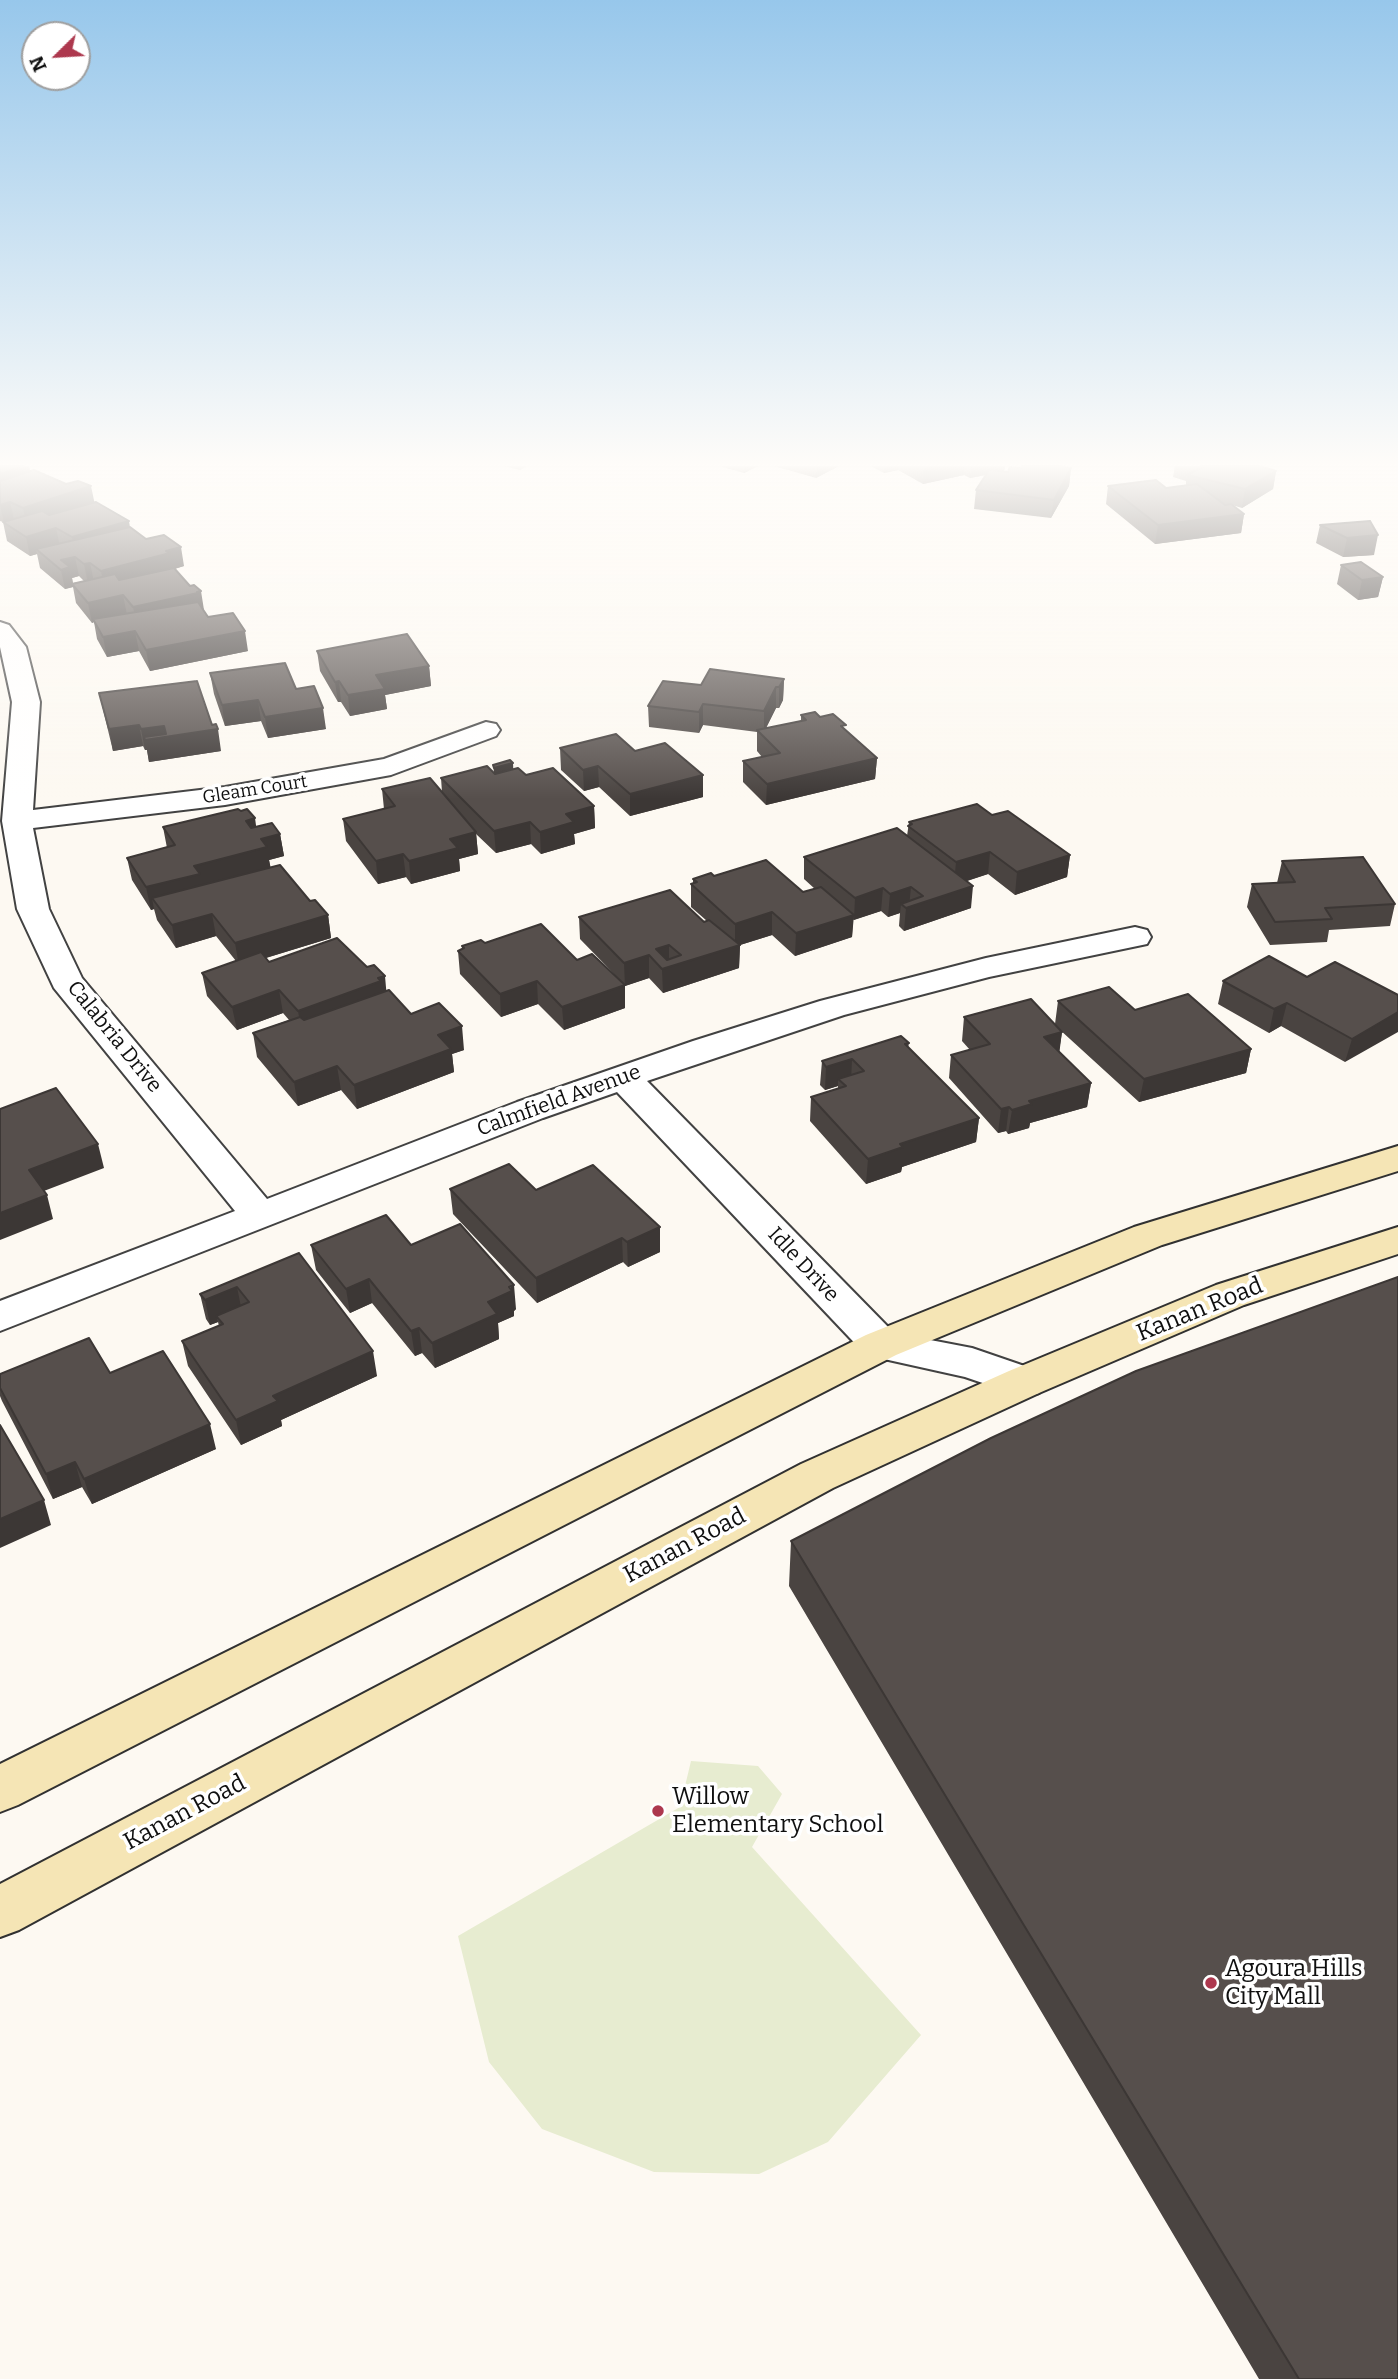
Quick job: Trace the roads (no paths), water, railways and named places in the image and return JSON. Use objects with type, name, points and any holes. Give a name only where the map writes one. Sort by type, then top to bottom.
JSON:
[{"type":"main road","points":[[0,1789],[881,1345],[1148,1236],[1398,1158]]},
{"type":"main road","name":"Kanan Road","points":[[0,1912],[817,1476],[1024,1382],[1230,1295],[1398,1240]]},
{"type":"street","name":"Calabria Drive","points":[[0,630],[13,647],[26,702],[17,821],[33,909],[66,981],[260,1215]]},
{"type":"street","name":"Gleam Court","points":[[17,821],[225,796],[391,766],[486,730]]},
{"type":"street","name":"Calmfield Avenue","points":[[0,1317],[623,1077],[832,1008],[986,968],[1135,937]]},
{"type":"street","name":"Idle Drive","points":[[623,1077],[881,1345]]},
{"type":"street","points":[[881,1345],[972,1363],[1024,1382]]},
{"type":"place","name":"Willow Elementary School","points":[[658,1811]]},
{"type":"place","name":"Agoura Hills City Mall","points":[[1211,1983]]}]
